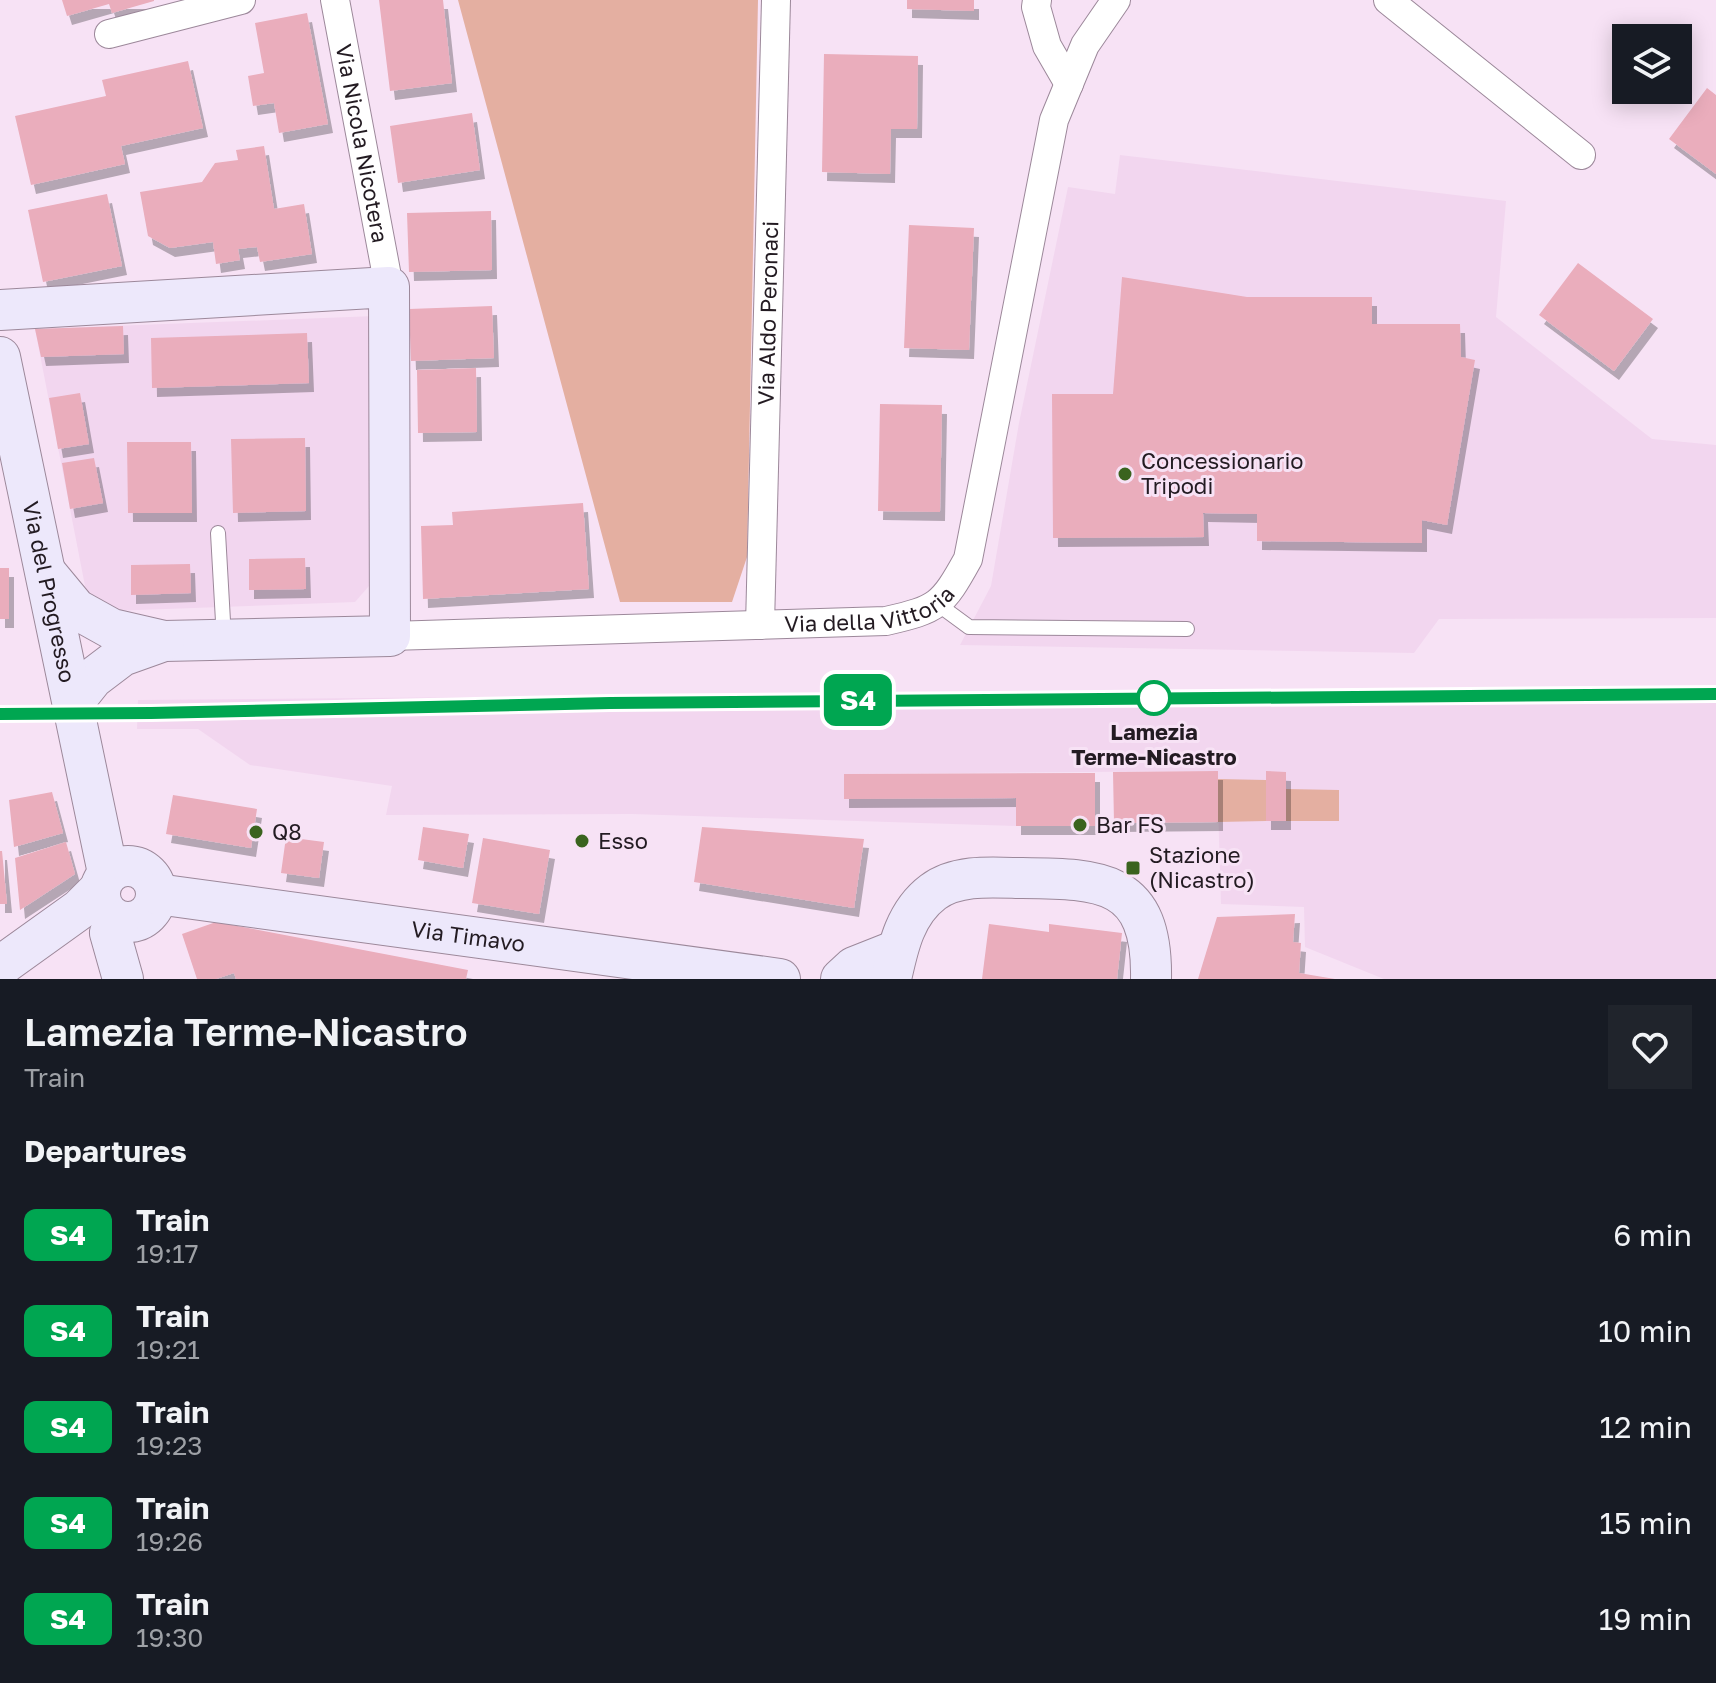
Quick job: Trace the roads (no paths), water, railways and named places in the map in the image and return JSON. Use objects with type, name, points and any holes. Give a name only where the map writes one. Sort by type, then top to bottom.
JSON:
[{"type":"street","points":[[109,34],[241,0]]},
{"type":"street","name":"Via Nicola Nicotera","points":[[335,0],[389,287]]},
{"type":"street","name":"Via Aldo Peronaci","points":[[760,625],[776,0]]},
{"type":"street","points":[[1037,0],[1036,7],[1047,46],[1069,84]]},
{"type":"street","name":"Via della Vittoria","points":[[47,574],[76,609],[112,629],[164,641],[886,621],[922,613],[939,605],[951,591],[968,559],[1054,120],[1085,45],[1116,0]]},
{"type":"street","points":[[1388,0],[1581,155]]},
{"type":"street","points":[[0,310],[389,287],[390,636]]},
{"type":"street","name":"Via del Progresso","points":[[0,357],[73,703],[109,895],[110,933],[123,979]]},
{"type":"street","name":"Via della Vittoria","points":[[73,703],[93,678],[122,656],[164,641]]},
{"type":"street","points":[[841,979],[854,967],[894,965],[907,922],[920,905],[933,892],[948,884],[980,877],[1078,878],[1096,882],[1123,895],[1139,912],[1149,935],[1151,979]]},
{"type":"street","name":"Via Timavo","points":[[109,895],[128,923],[145,918],[157,894],[780,979]]},
{"type":"street","points":[[1,966],[80,909],[109,895]]},
{"type":"lane","points":[[218,533],[224,639]]},
{"type":"lane","points":[[939,605],[969,627],[1187,629]]},
{"type":"railway","points":[[0,714],[610,703],[1716,694]]},
{"type":"train","name":"S4","points":[[0,714],[610,703],[1716,694]]},
{"type":"place","name":"Concessionario Tripodi","points":[[1125,474]]},
{"type":"place","name":"Lamezia Terme-Nicastro","points":[[1154,698]]},
{"type":"place","name":"Bar FS","points":[[1080,825]]},
{"type":"place","name":"Q8","points":[[256,832]]},
{"type":"place","name":"Esso","points":[[582,841]]},
{"type":"place","name":"Stazione (Nicastro)","points":[[1133,868]]}]
